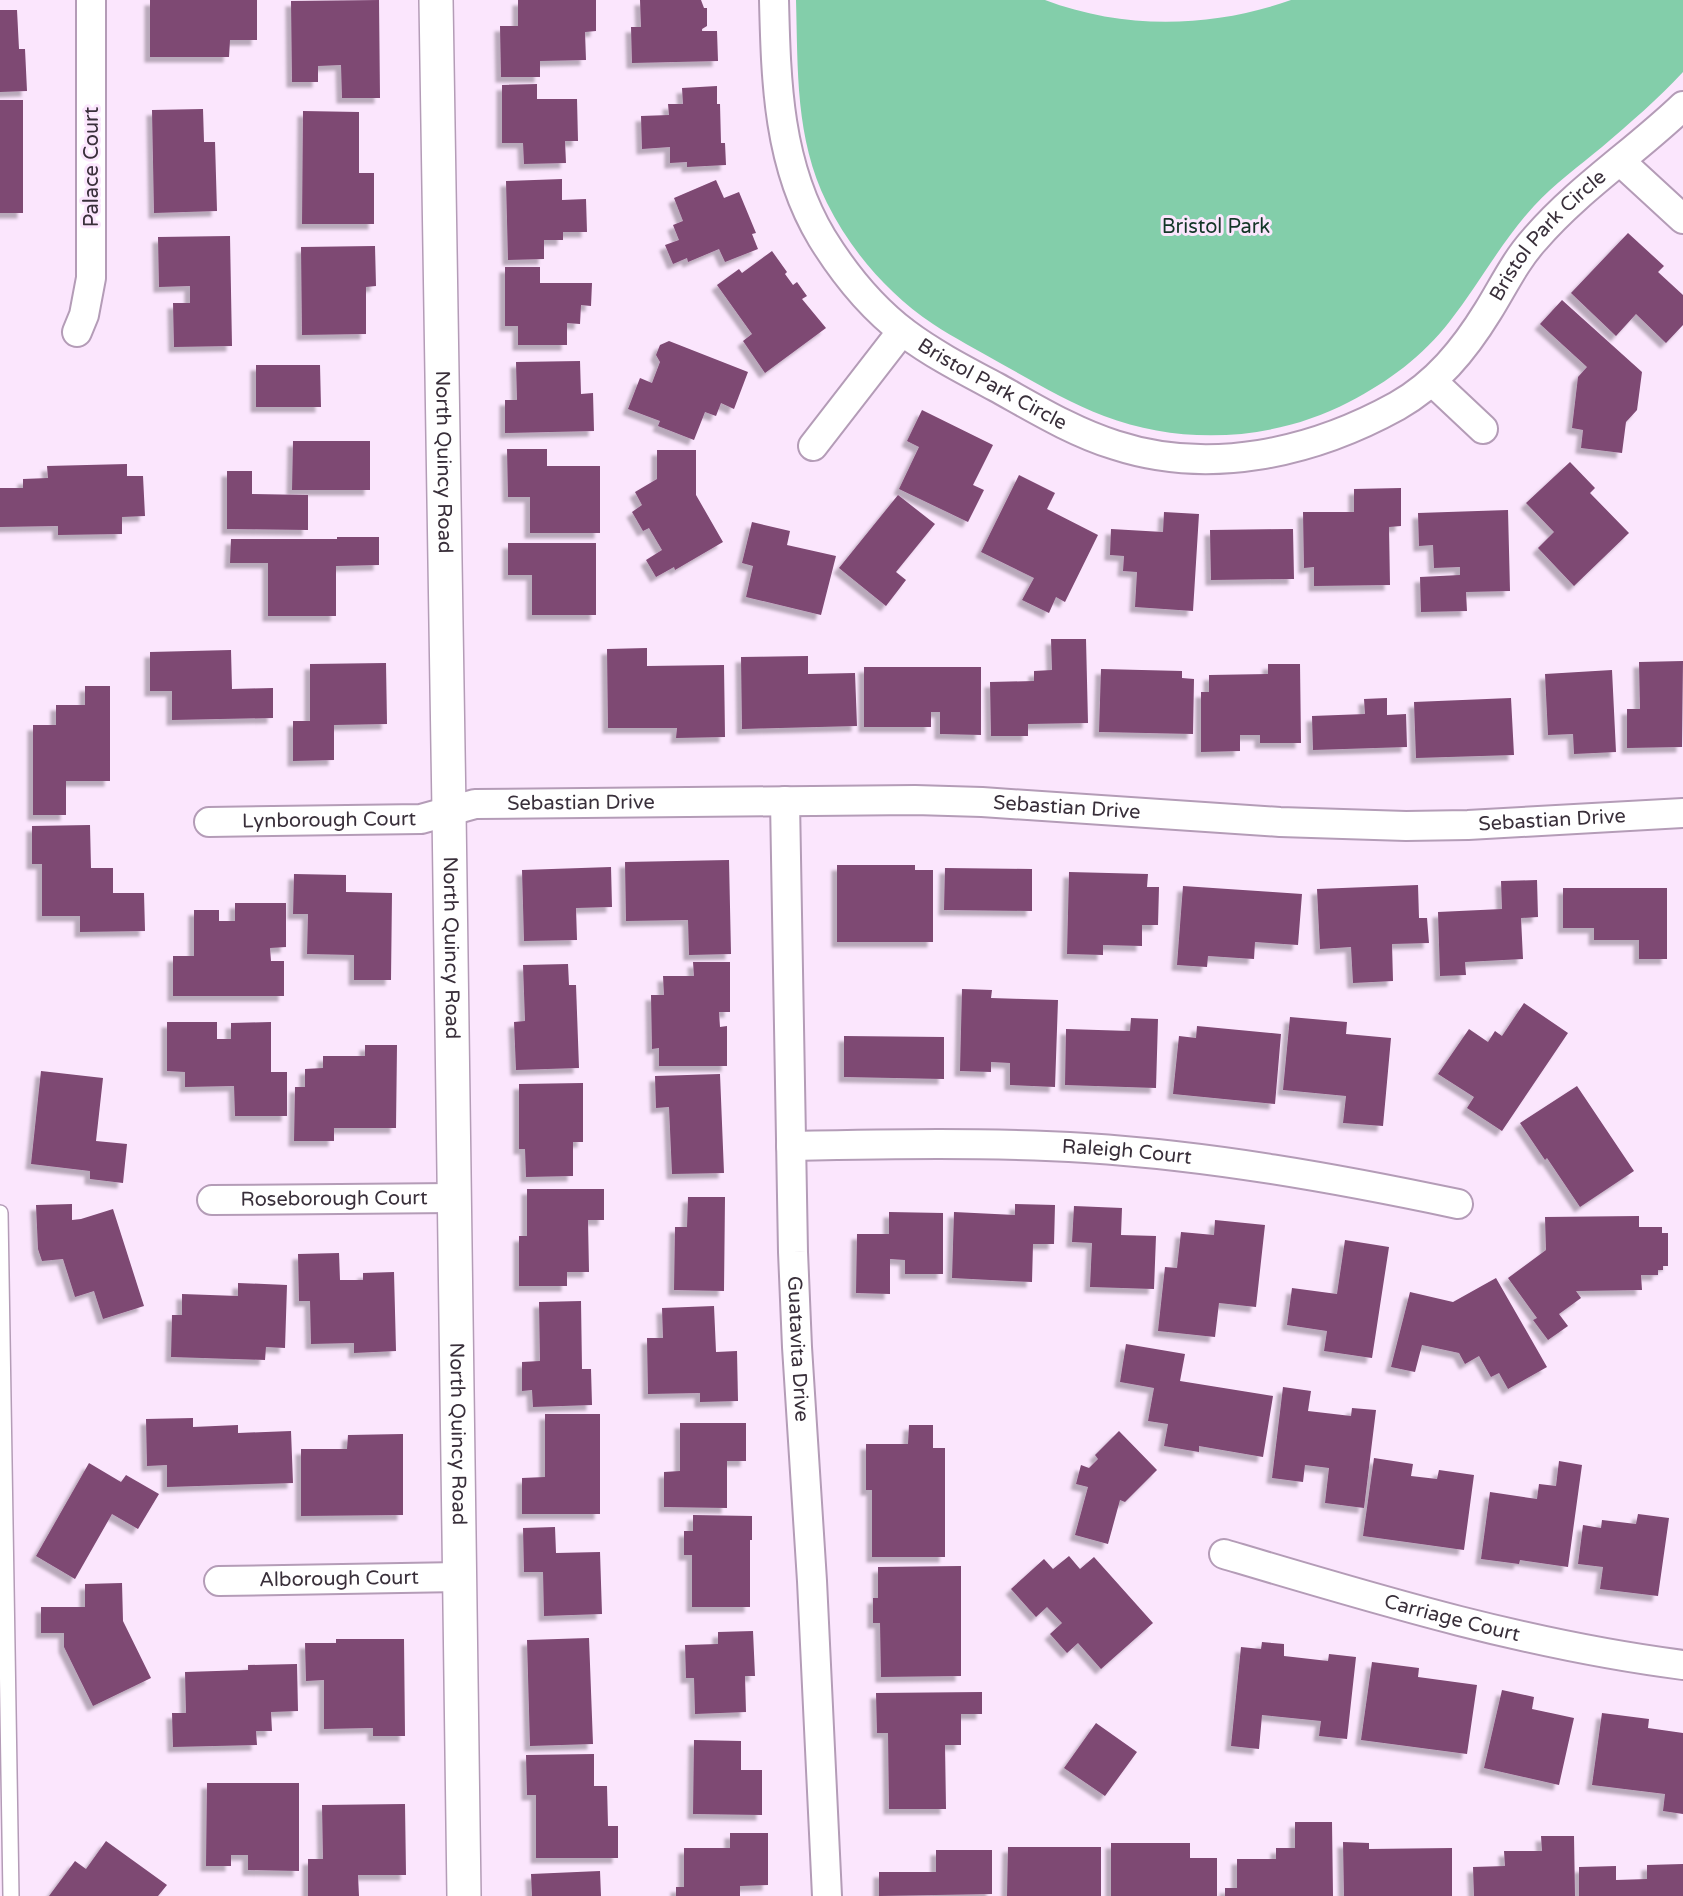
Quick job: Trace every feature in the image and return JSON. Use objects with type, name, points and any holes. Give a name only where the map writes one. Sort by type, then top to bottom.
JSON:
[{"type":"street","name":"Palace Court","points":[[77,332],[89,297],[91,278],[91,0]]},
{"type":"street","name":"North Quincy Road","points":[[436,0],[464,1896]]},
{"type":"street","name":"Bristol Park Circle","points":[[774,0],[775,70],[780,117],[789,160],[821,237],[850,278],[903,331],[944,359],[1062,423],[1114,445],[1164,456],[1233,458],[1268,454],[1306,445],[1373,418],[1411,398],[1432,382],[1452,362],[1475,330],[1513,267],[1532,242],[1556,217],[1683,106]]},
{"type":"street","points":[[1620,162],[1683,219]]},
{"type":"street","points":[[813,446],[903,331]]},
{"type":"street","points":[[1432,382],[1482,429]]},
{"type":"street","name":"Guatavita Drive","points":[[786,801],[796,1347],[811,1558],[827,1896]]},
{"type":"street","name":"Sebastian Drive","points":[[449,812],[475,804],[982,802],[1280,822],[1365,825],[1468,825],[1683,813]]},
{"type":"street","name":"Lynborough Court","points":[[209,822],[421,819],[449,812]]},
{"type":"street","name":"Raleigh Court","points":[[791,1146],[988,1144],[1129,1152],[1304,1175],[1458,1204]]},
{"type":"street","name":"Roseborough Court","points":[[212,1200],[454,1198]]},
{"type":"street","name":"Carriage Court","points":[[1224,1554],[1440,1618],[1569,1646],[1683,1665]]},
{"type":"street","name":"Alborough Court","points":[[219,1581],[460,1577]]},
{"type":"lane","points":[[0,1214],[11,1896]]},
{"type":"green space","name":"Bristol Park","points":[[796,0],[1045,0],[1106,17],[1168,22],[1230,16],[1291,0],[1683,0],[1683,72],[1644,111],[1534,206],[1511,234],[1440,334],[1404,367],[1349,402],[1290,425],[1228,435],[1196,435],[1134,426],[1104,416],[1064,398],[933,324],[901,299],[872,270],[847,238],[827,203],[809,154],[800,103]]},
{"type":"building","points":[[150,0],[257,0],[257,40],[230,40],[229,57],[150,57]]},
{"type":"building","points":[[379,0],[380,98],[342,98],[341,65],[318,66],[318,82],[292,82],[291,1]]},
{"type":"building","points":[[518,0],[596,0],[596,31],[585,32],[586,60],[540,61],[540,77],[501,77],[500,26],[518,26]]},
{"type":"building","points":[[640,0],[701,0],[704,8],[707,8],[707,26],[702,31],[717,31],[718,61],[632,63],[631,27],[641,27]]},
{"type":"building","points":[[0,10],[17,10],[19,49],[25,49],[27,91],[0,92]]},
{"type":"building","points":[[537,84],[537,99],[577,99],[578,141],[565,141],[566,163],[524,164],[523,143],[502,143],[502,85]]},
{"type":"building","points":[[717,86],[721,143],[725,143],[726,165],[687,167],[687,162],[670,163],[670,147],[642,149],[641,116],[669,115],[668,104],[683,104],[682,88]]},
{"type":"building","points":[[0,100],[23,100],[23,213],[0,213]]},
{"type":"building","points":[[203,109],[204,142],[215,142],[217,211],[154,213],[152,110]]},
{"type":"building","points":[[303,111],[359,112],[359,173],[374,173],[374,224],[302,224]]},
{"type":"building","points":[[562,179],[562,200],[586,199],[587,232],[563,232],[563,240],[544,240],[544,259],[508,260],[506,181]]},
{"type":"building","points":[[716,180],[724,198],[739,192],[756,233],[752,234],[758,249],[725,262],[719,249],[688,262],[687,258],[673,264],[665,245],[679,240],[673,225],[683,221],[674,198]]},
{"type":"building","points":[[1628,233],[1664,266],[1658,272],[1683,295],[1683,325],[1666,343],[1636,314],[1616,336],[1571,293]]},
{"type":"building","points":[[230,236],[232,346],[174,347],[173,303],[190,303],[190,286],[159,287],[158,237]]},
{"type":"building","points":[[375,246],[376,286],[366,287],[366,334],[302,335],[301,247]]},
{"type":"building","points":[[772,251],[793,285],[797,282],[807,296],[802,299],[826,328],[765,373],[743,341],[752,334],[717,285],[739,269],[742,273]]},
{"type":"building","points":[[505,267],[540,267],[540,283],[592,283],[591,306],[581,305],[580,324],[567,323],[567,345],[518,345],[518,326],[505,326]]},
{"type":"building","points":[[1562,300],[1642,372],[1637,410],[1626,422],[1622,453],[1581,448],[1583,430],[1572,428],[1578,377],[1587,367],[1540,324]]},
{"type":"building","points":[[669,341],[748,372],[734,409],[721,403],[716,416],[705,412],[694,440],[658,426],[660,421],[628,409],[640,378],[652,383],[660,362],[656,355],[660,345]]},
{"type":"building","points":[[580,361],[581,394],[593,393],[594,431],[505,433],[505,400],[517,400],[516,362]]},
{"type":"building","points":[[256,365],[320,365],[321,407],[256,407]]},
{"type":"building","points":[[922,410],[993,445],[973,485],[984,490],[968,522],[899,489],[919,447],[907,441]]},
{"type":"building","points":[[293,441],[370,441],[370,490],[292,490]]},
{"type":"building","points":[[507,449],[547,449],[547,466],[600,466],[600,533],[530,533],[530,497],[508,497]]},
{"type":"building","points":[[657,450],[696,450],[696,495],[723,542],[675,570],[674,567],[656,577],[646,560],[662,550],[649,528],[643,531],[632,512],[642,505],[635,492],[657,479]]},
{"type":"building","points":[[1570,462],[1595,488],[1590,493],[1629,533],[1574,586],[1538,548],[1554,532],[1526,503]]},
{"type":"building","points":[[127,464],[127,476],[143,476],[145,516],[122,517],[122,534],[58,535],[58,526],[0,527],[0,488],[23,488],[23,479],[48,478],[47,466]]},
{"type":"building","points":[[227,471],[252,471],[252,494],[308,495],[308,530],[227,529]]},
{"type":"building","points":[[1019,475],[1055,493],[1047,509],[1098,535],[1065,602],[1056,597],[1049,613],[1022,600],[1034,578],[981,552]]},
{"type":"building","points":[[1401,488],[1401,526],[1389,527],[1390,585],[1314,586],[1314,567],[1304,568],[1303,512],[1354,512],[1354,489]]},
{"type":"building","points":[[898,495],[935,524],[896,572],[906,580],[886,606],[839,568]]},
{"type":"building","points":[[1508,510],[1510,591],[1466,592],[1467,611],[1421,612],[1420,577],[1460,575],[1460,567],[1434,568],[1433,545],[1419,546],[1418,513]]},
{"type":"building","points":[[1164,512],[1199,514],[1193,611],[1135,607],[1137,572],[1123,571],[1124,556],[1110,555],[1111,529],[1163,532]]},
{"type":"building","points":[[752,522],[790,531],[787,545],[836,556],[821,615],[746,597],[753,566],[742,563]]},
{"type":"building","points":[[1293,529],[1294,579],[1211,580],[1210,530]]},
{"type":"building","points":[[337,537],[379,537],[379,565],[336,566],[336,616],[268,616],[268,563],[230,563],[231,539],[337,539]]},
{"type":"building","points":[[508,543],[596,543],[596,615],[532,615],[532,575],[508,575]]},
{"type":"building","points":[[1051,639],[1086,639],[1088,723],[1028,724],[1028,736],[991,736],[990,682],[1034,681],[1034,671],[1052,670]]},
{"type":"building","points":[[647,648],[647,666],[724,665],[725,737],[676,738],[677,728],[608,728],[607,649]]},
{"type":"building","points":[[231,650],[232,689],[273,688],[273,718],[172,720],[172,691],[150,691],[150,652]]},
{"type":"building","points":[[808,656],[808,674],[855,673],[857,726],[742,729],[741,657]]},
{"type":"building","points":[[1683,661],[1682,747],[1627,748],[1627,709],[1640,709],[1639,662]]},
{"type":"building","points":[[386,663],[387,724],[334,725],[334,760],[293,761],[293,721],[310,721],[310,664]]},
{"type":"building","points":[[1268,664],[1300,664],[1301,743],[1260,743],[1260,735],[1240,735],[1240,751],[1201,752],[1201,692],[1209,692],[1209,675],[1268,674]]},
{"type":"building","points":[[864,667],[981,667],[981,735],[940,734],[940,712],[931,712],[931,727],[864,727]]},
{"type":"building","points":[[1101,669],[1182,671],[1182,678],[1194,679],[1193,734],[1099,732]]},
{"type":"building","points":[[1612,670],[1616,752],[1574,754],[1573,734],[1548,735],[1545,674]]},
{"type":"building","points":[[85,686],[110,686],[110,781],[66,781],[66,815],[33,815],[33,725],[56,725],[56,705],[85,705]]},
{"type":"building","points":[[1387,698],[1387,715],[1406,714],[1407,747],[1313,750],[1312,716],[1365,714],[1364,699]]},
{"type":"building","points":[[1511,698],[1514,755],[1416,758],[1414,702]]},
{"type":"building","points":[[90,825],[91,868],[113,868],[113,893],[144,893],[145,931],[80,932],[80,916],[42,916],[42,864],[32,864],[32,826]]},
{"type":"building","points":[[729,860],[731,954],[689,955],[688,920],[626,921],[625,862]]},
{"type":"building","points":[[837,865],[915,865],[915,870],[933,870],[933,942],[837,942]]},
{"type":"building","points":[[611,867],[612,907],[576,908],[577,940],[524,941],[522,870]]},
{"type":"building","points":[[945,868],[1032,869],[1032,911],[944,910]]},
{"type":"building","points":[[1069,872],[1148,874],[1147,887],[1159,887],[1158,925],[1142,925],[1142,946],[1103,945],[1103,955],[1067,954]]},
{"type":"building","points":[[294,874],[346,875],[346,892],[392,893],[391,980],[354,980],[354,955],[307,954],[308,914],[293,914]]},
{"type":"building","points":[[1537,880],[1538,917],[1521,918],[1523,959],[1465,962],[1466,975],[1440,976],[1438,912],[1502,909],[1501,881]]},
{"type":"building","points":[[1418,885],[1419,918],[1427,918],[1429,943],[1392,944],[1393,981],[1353,983],[1351,947],[1320,949],[1317,889]]},
{"type":"building","points":[[1183,886],[1302,894],[1298,945],[1255,942],[1254,959],[1208,956],[1207,967],[1177,965]]},
{"type":"building","points":[[1563,888],[1667,888],[1667,959],[1639,959],[1639,940],[1594,940],[1594,928],[1563,928]]},
{"type":"building","points":[[235,903],[286,903],[286,947],[270,948],[271,961],[284,961],[284,996],[173,996],[173,956],[194,956],[194,910],[219,910],[219,921],[235,921]]},
{"type":"building","points":[[693,962],[730,962],[730,1012],[719,1012],[720,1027],[727,1026],[727,1066],[659,1066],[659,1048],[652,1049],[651,995],[664,995],[663,976],[694,976]]},
{"type":"building","points":[[568,964],[569,985],[576,985],[579,1068],[516,1070],[514,1022],[525,1021],[523,965]]},
{"type":"building","points":[[962,989],[992,990],[991,998],[1058,1000],[1055,1087],[1010,1085],[1010,1063],[991,1062],[991,1072],[960,1071]]},
{"type":"building","points":[[1524,1003],[1568,1033],[1502,1131],[1467,1108],[1474,1097],[1438,1074],[1469,1029],[1488,1042],[1495,1031],[1502,1036]]},
{"type":"building","points":[[1290,1017],[1347,1022],[1346,1034],[1391,1038],[1383,1126],[1343,1123],[1346,1096],[1283,1090]]},
{"type":"building","points":[[1131,1018],[1158,1019],[1156,1088],[1065,1085],[1066,1029],[1130,1031]]},
{"type":"building","points":[[167,1022],[217,1022],[217,1039],[231,1039],[231,1023],[271,1022],[271,1072],[287,1072],[287,1116],[235,1116],[234,1086],[185,1087],[185,1072],[167,1071]]},
{"type":"building","points":[[1197,1026],[1281,1034],[1275,1104],[1173,1094],[1179,1036],[1196,1038]]},
{"type":"building","points":[[844,1036],[944,1037],[944,1079],[844,1077]]},
{"type":"building","points":[[365,1045],[397,1045],[396,1128],[334,1128],[334,1141],[294,1141],[295,1087],[305,1087],[305,1069],[323,1068],[323,1056],[365,1056]]},
{"type":"building","points":[[41,1071],[103,1078],[96,1141],[127,1144],[123,1183],[90,1179],[90,1171],[31,1164]]},
{"type":"building","points":[[720,1074],[724,1173],[672,1174],[669,1107],[656,1108],[655,1076]]},
{"type":"building","points":[[583,1083],[583,1142],[573,1142],[573,1176],[526,1177],[525,1149],[519,1149],[519,1084]]},
{"type":"building","points":[[1577,1086],[1634,1171],[1580,1207],[1520,1123]]},
{"type":"building","points":[[527,1189],[604,1189],[604,1220],[588,1220],[589,1272],[567,1272],[567,1286],[519,1286],[519,1236],[527,1236]]},
{"type":"building","points":[[688,1197],[725,1197],[724,1291],[674,1290],[675,1227],[687,1227]]},
{"type":"building","points":[[72,1204],[72,1220],[113,1209],[144,1306],[103,1319],[94,1291],[75,1297],[63,1259],[42,1261],[38,1249],[36,1205]]},
{"type":"building","points":[[1015,1204],[1055,1205],[1054,1244],[1033,1244],[1032,1282],[952,1278],[954,1212],[1015,1215]]},
{"type":"building","points":[[1074,1206],[1122,1208],[1121,1235],[1156,1236],[1154,1289],[1090,1287],[1092,1243],[1072,1242]]},
{"type":"building","points":[[889,1212],[943,1213],[943,1274],[905,1274],[905,1260],[890,1259],[890,1294],[856,1293],[857,1234],[889,1234]]},
{"type":"building","points":[[1639,1216],[1639,1227],[1662,1227],[1662,1233],[1668,1233],[1668,1266],[1663,1266],[1663,1270],[1658,1270],[1658,1275],[1641,1275],[1642,1290],[1576,1291],[1581,1298],[1559,1314],[1568,1326],[1548,1340],[1533,1320],[1537,1318],[1508,1278],[1546,1250],[1545,1217]]},
{"type":"building","points":[[1215,1220],[1265,1225],[1256,1307],[1219,1303],[1215,1337],[1158,1331],[1165,1267],[1177,1268],[1181,1232],[1214,1235]]},
{"type":"building","points":[[1345,1240],[1389,1247],[1372,1358],[1324,1351],[1327,1331],[1287,1325],[1292,1288],[1337,1294]]},
{"type":"building","points":[[339,1253],[340,1280],[363,1280],[363,1273],[394,1272],[396,1351],[354,1353],[354,1343],[311,1344],[310,1301],[299,1301],[298,1254]]},
{"type":"building","points":[[1496,1278],[1547,1367],[1508,1389],[1499,1373],[1491,1377],[1479,1356],[1465,1364],[1459,1353],[1422,1345],[1415,1372],[1391,1367],[1410,1292],[1453,1302]]},
{"type":"building","points":[[238,1283],[287,1285],[285,1348],[266,1347],[265,1360],[171,1357],[172,1315],[182,1315],[182,1294],[238,1296]]},
{"type":"building","points":[[581,1301],[582,1369],[591,1369],[592,1405],[533,1407],[532,1390],[522,1391],[522,1362],[540,1361],[539,1302]]},
{"type":"building","points":[[714,1306],[716,1352],[737,1351],[738,1401],[700,1402],[700,1393],[648,1394],[647,1338],[663,1338],[662,1308]]},
{"type":"building","points":[[1126,1344],[1185,1354],[1180,1381],[1273,1396],[1263,1457],[1199,1446],[1199,1452],[1164,1446],[1168,1424],[1148,1421],[1154,1388],[1120,1382]]},
{"type":"building","points":[[1283,1387],[1311,1391],[1308,1411],[1351,1416],[1352,1408],[1376,1410],[1364,1508],[1325,1503],[1329,1468],[1305,1465],[1303,1482],[1272,1478]]},
{"type":"building","points":[[545,1414],[600,1414],[600,1514],[522,1514],[522,1478],[545,1477]]},
{"type":"building","points":[[193,1418],[193,1427],[238,1425],[238,1433],[291,1431],[293,1483],[167,1487],[167,1465],[147,1466],[146,1419]]},
{"type":"building","points":[[680,1423],[746,1423],[746,1461],[727,1461],[727,1508],[664,1507],[664,1472],[680,1471]]},
{"type":"building","points":[[909,1425],[933,1425],[933,1448],[945,1448],[945,1557],[872,1557],[872,1490],[866,1490],[866,1444],[908,1444]]},
{"type":"building","points":[[1119,1431],[1157,1470],[1125,1502],[1120,1500],[1108,1544],[1075,1535],[1088,1487],[1076,1484],[1081,1465],[1089,1468],[1098,1459],[1095,1455]]},
{"type":"building","points":[[403,1434],[403,1515],[301,1516],[301,1449],[347,1449],[348,1435]]},
{"type":"building","points":[[1374,1458],[1413,1464],[1411,1476],[1437,1479],[1439,1470],[1474,1475],[1464,1550],[1363,1536]]},
{"type":"building","points":[[1559,1461],[1582,1465],[1568,1567],[1520,1560],[1519,1564],[1481,1559],[1490,1492],[1537,1499],[1539,1484],[1556,1486]]},
{"type":"building","points":[[89,1463],[121,1482],[126,1475],[159,1494],[138,1529],[112,1514],[75,1579],[36,1556]]},
{"type":"building","points":[[1638,1514],[1669,1518],[1658,1596],[1600,1589],[1603,1567],[1578,1564],[1583,1525],[1601,1528],[1602,1520],[1636,1524]]},
{"type":"building","points":[[693,1515],[752,1516],[750,1607],[692,1607],[692,1555],[684,1555],[684,1531],[693,1531]]},
{"type":"building","points":[[555,1527],[556,1553],[600,1552],[602,1614],[544,1616],[543,1572],[524,1572],[523,1528]]},
{"type":"building","points":[[1069,1556],[1080,1569],[1094,1557],[1153,1623],[1101,1669],[1078,1643],[1067,1653],[1050,1634],[1062,1623],[1047,1607],[1036,1617],[1011,1589],[1044,1559],[1053,1569]]},
{"type":"building","points":[[961,1566],[961,1676],[881,1677],[880,1623],[873,1623],[873,1598],[878,1598],[878,1567]]},
{"type":"building","points":[[122,1583],[123,1621],[151,1678],[93,1706],[64,1647],[64,1633],[41,1633],[41,1607],[85,1607],[85,1584]]},
{"type":"building","points":[[753,1631],[755,1676],[745,1676],[746,1712],[695,1714],[694,1678],[686,1678],[685,1645],[718,1644],[718,1632]]},
{"type":"building","points":[[589,1638],[593,1744],[530,1746],[527,1640]]},
{"type":"building","points":[[336,1639],[404,1639],[405,1736],[373,1736],[373,1728],[324,1729],[324,1680],[306,1681],[305,1643],[336,1643]]},
{"type":"building","points":[[1262,1642],[1284,1644],[1284,1656],[1328,1661],[1329,1654],[1356,1657],[1347,1739],[1319,1736],[1321,1721],[1262,1715],[1259,1749],[1231,1746],[1241,1647],[1261,1649]]},
{"type":"building","points":[[1372,1662],[1419,1668],[1418,1677],[1477,1685],[1467,1754],[1361,1740]]},
{"type":"building","points":[[297,1664],[298,1711],[271,1712],[272,1731],[256,1731],[257,1745],[173,1747],[172,1713],[186,1713],[185,1672],[248,1670],[248,1665]]},
{"type":"building","points":[[1502,1690],[1534,1697],[1532,1709],[1574,1718],[1559,1785],[1484,1768]]},
{"type":"building","points":[[982,1692],[982,1714],[961,1714],[961,1745],[945,1745],[946,1809],[889,1809],[888,1733],[877,1733],[876,1693]]},
{"type":"building","points":[[1602,1713],[1649,1719],[1648,1728],[1683,1733],[1683,1814],[1663,1811],[1665,1794],[1592,1785]]},
{"type":"building","points":[[1096,1723],[1137,1752],[1105,1796],[1064,1768]]},
{"type":"building","points":[[694,1740],[741,1741],[741,1770],[762,1770],[762,1815],[693,1814]]},
{"type":"building","points":[[594,1754],[594,1786],[607,1786],[608,1826],[618,1826],[618,1858],[536,1858],[536,1795],[527,1795],[526,1755]]},
{"type":"building","points":[[207,1783],[299,1783],[299,1871],[248,1870],[248,1855],[231,1855],[231,1866],[206,1866]]},
{"type":"building","points":[[405,1804],[406,1875],[358,1875],[359,1896],[308,1896],[308,1859],[323,1859],[322,1805]]},
{"type":"building","points":[[1295,1822],[1332,1822],[1333,1896],[1225,1896],[1225,1888],[1237,1888],[1237,1859],[1276,1859],[1276,1848],[1295,1848]]},
{"type":"building","points":[[730,1833],[768,1833],[768,1885],[740,1886],[740,1896],[676,1896],[676,1887],[684,1887],[684,1848],[730,1848]]},
{"type":"building","points":[[1541,1836],[1574,1836],[1575,1896],[1474,1896],[1473,1867],[1505,1866],[1504,1851],[1542,1851]]},
{"type":"building","points":[[106,1841],[167,1885],[158,1896],[49,1896],[75,1861],[86,1869]]},
{"type":"building","points":[[1343,1842],[1369,1843],[1369,1849],[1452,1848],[1452,1896],[1344,1896]]},
{"type":"building","points":[[1111,1843],[1190,1843],[1190,1858],[1217,1858],[1217,1896],[1111,1896]]},
{"type":"building","points":[[1008,1847],[1101,1847],[1101,1896],[1007,1896]]},
{"type":"building","points":[[936,1850],[992,1850],[992,1894],[879,1896],[879,1872],[936,1872]]},
{"type":"building","points":[[1683,1864],[1683,1896],[1579,1896],[1579,1867],[1616,1866],[1616,1880],[1647,1879],[1647,1865]]},
{"type":"building","points":[[600,1871],[601,1896],[532,1896],[531,1874]]}]
